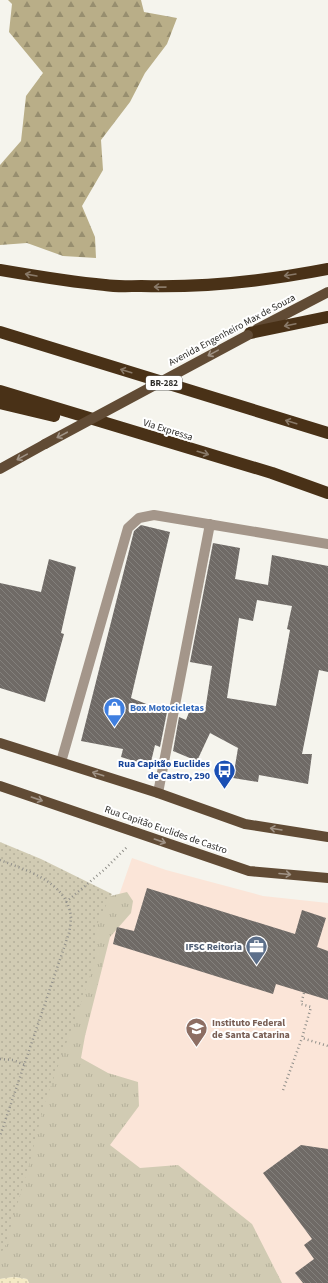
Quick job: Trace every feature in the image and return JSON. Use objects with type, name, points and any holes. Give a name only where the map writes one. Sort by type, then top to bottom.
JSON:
[{"type":"highway","points":[[0,270],[106,286],[165,287],[217,285],[328,269]]},
{"type":"highway","points":[[249,334],[328,317]]},
{"type":"highway","name":"BR-282","points":[[0,332],[328,433]]},
{"type":"highway","name":"Via Expressa","points":[[0,391],[272,473],[328,493]]},
{"type":"highway","points":[[0,403],[166,442]]},
{"type":"main road","name":"Avenida Engenheiro Max de Souza","points":[[0,469],[328,292]]},
{"type":"main road","points":[[0,743],[158,793],[245,824],[328,836]]},
{"type":"main road","name":"Rua Capitão Euclides de Castro","points":[[0,786],[249,871],[328,878]]},
{"type":"lane","points":[[61,762],[128,528],[139,518],[154,515],[328,544]]},
{"type":"lane","points":[[158,793],[210,524]]},
{"type":"path","points":[[66,902],[105,869],[127,847]]},
{"type":"path","points":[[0,860],[30,872],[52,884],[60,892],[66,902],[70,917],[69,933],[0,1136]]},
{"type":"path","points":[[283,1090],[312,1007],[301,1004],[304,993]]},
{"type":"path","points":[[302,1038],[328,1046]]},
{"type":"path","points":[[0,1059],[14,1060],[25,1065]]},
{"type":"shaded area","name":"Instituto Federal de Santa Catarina","points":[[132,858],[166,870],[263,896],[328,903],[328,1283],[60,1283],[9,1232]]},
{"type":"green space","points":[[8,0],[141,0],[144,12],[177,18],[167,44],[145,73],[130,102],[101,140],[103,170],[82,206],[95,237],[96,258],[63,256],[27,243],[0,245],[0,165],[21,141],[26,96],[43,73],[9,32],[12,4]]},
{"type":"green space","points":[[0,842],[41,859],[112,894],[99,919],[95,934],[98,950],[84,994],[44,1105],[29,1165],[5,1249],[0,1252]]},
{"type":"green space","points":[[127,892],[133,901],[131,913],[110,937],[85,1036],[81,1058],[108,1073],[138,1082],[139,1106],[110,1145],[140,1168],[178,1165],[252,1224],[282,1283],[29,1283],[27,1279],[14,1277],[0,1279],[0,1195],[102,898]]},
{"type":"sand","points":[[14,1277],[27,1279],[29,1283],[0,1283],[0,1279]]},
{"type":"building","points":[[141,525],[170,532],[131,698],[167,712],[160,747],[155,745],[150,766],[121,757],[123,749],[81,741],[134,531]]},
{"type":"building","points":[[213,543],[240,548],[235,579],[268,585],[272,555],[328,566],[328,672],[319,670],[302,754],[312,754],[308,784],[259,775],[258,782],[233,778],[238,748],[210,733],[197,761],[173,751],[179,717],[186,720],[191,707],[205,711],[212,666],[190,662]],"holes":[[[257,600],[292,606],[287,629],[290,630],[276,706],[227,698],[239,618],[253,621]]]},
{"type":"building","points":[[49,559],[76,567],[61,633],[64,634],[45,702],[0,688],[0,583],[41,592]]},
{"type":"building","name":"IFSC Reitoria","points":[[147,888],[295,934],[302,910],[326,918],[317,947],[328,951],[328,1000],[276,984],[273,994],[113,944],[117,927],[134,931]]},
{"type":"building","points":[[301,1145],[328,1149],[328,1283],[303,1283],[295,1273],[314,1259],[304,1245],[312,1239],[263,1173]]},
{"type":"place","name":"Box Motocicletas","points":[[115,728]]},
{"type":"place","name":"Rua Capitão Euclides de Castro, 290","points":[[225,790]]},
{"type":"place","name":"IFSC Reitoria","points":[[257,966]]},
{"type":"place","name":"Instituto Federal de Santa Catarina","points":[[196,1048]]}]
